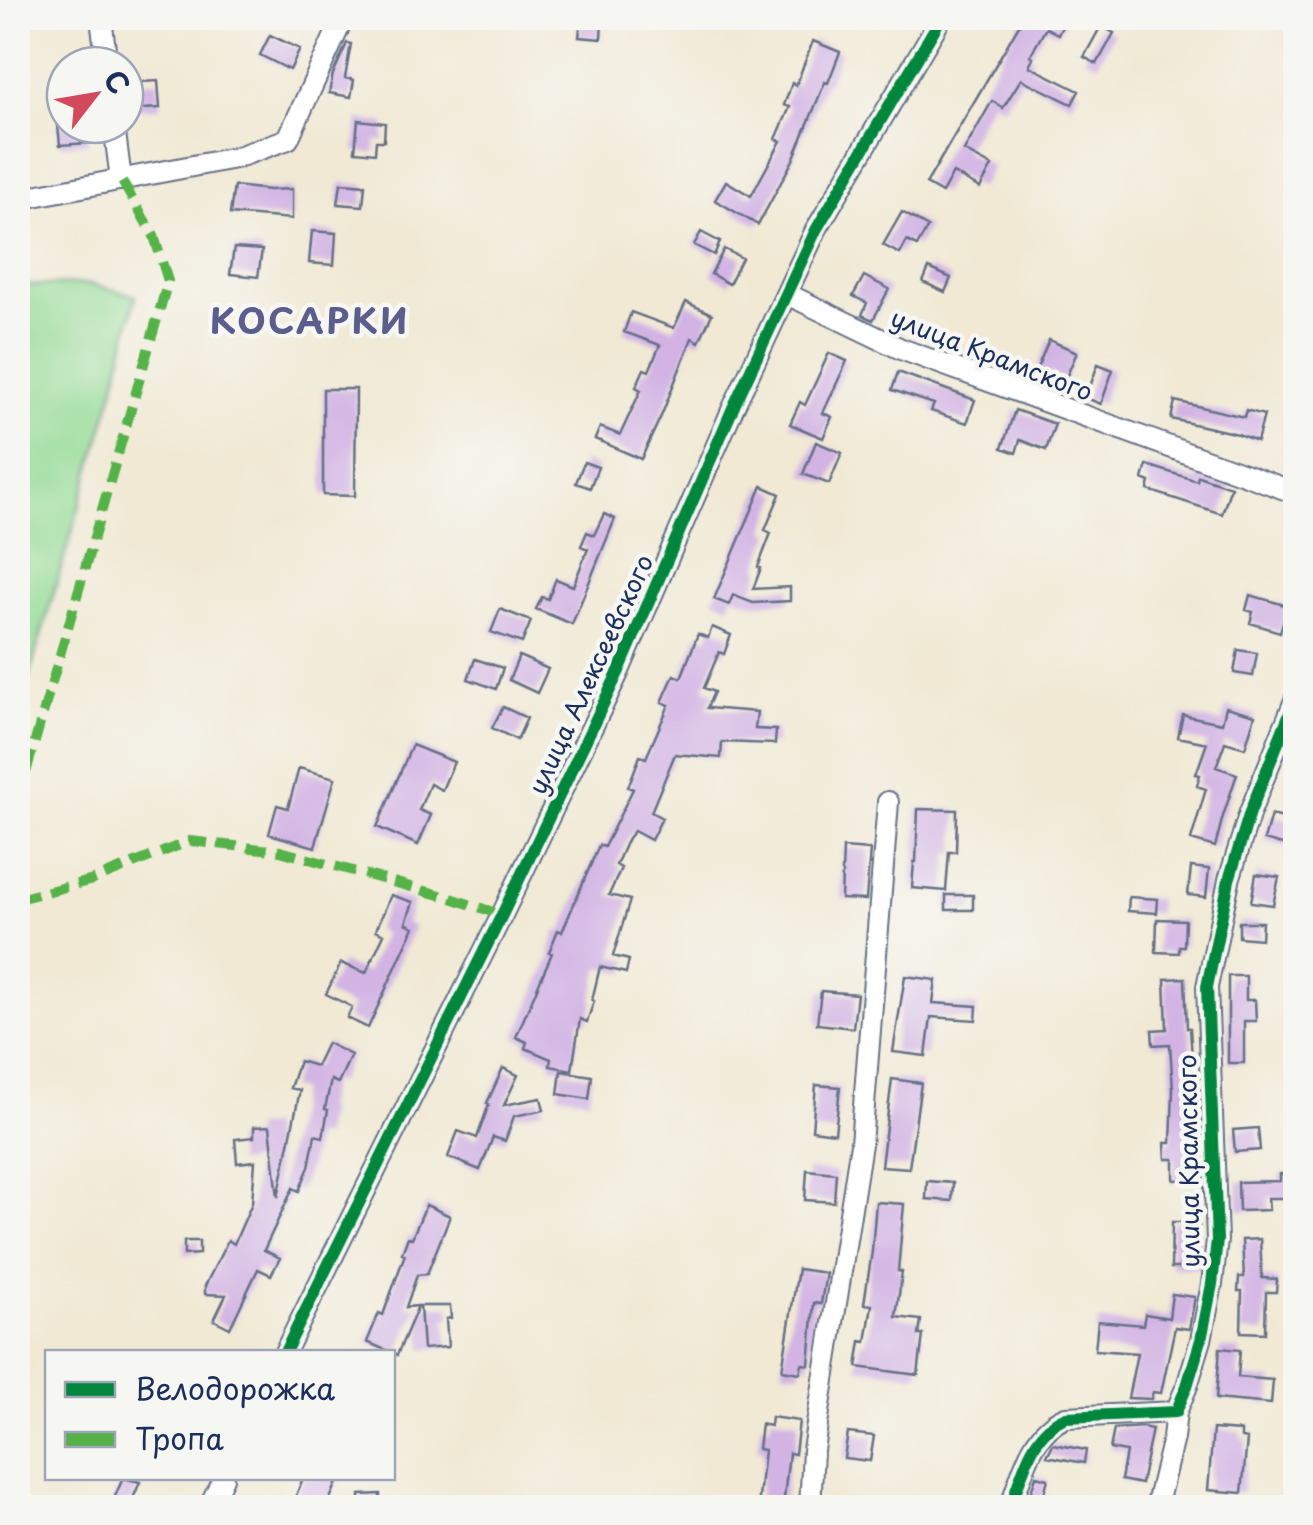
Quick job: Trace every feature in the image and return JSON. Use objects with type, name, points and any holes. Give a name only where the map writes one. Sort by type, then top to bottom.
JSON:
[{"type":"street","points":[[101,18],[104,45]]},
{"type":"street","points":[[18,199],[235,158],[288,139],[343,18]]},
{"type":"street","name":"улица Алексеевского","points":[[286,1350],[609,690],[816,230],[941,18]]},
{"type":"street","points":[[116,145],[120,180]]},
{"type":"street","name":"улица Крамского","points":[[786,294],[901,350],[1296,493]]},
{"type":"street","name":"улица Крамского","points":[[1156,1508],[1176,1412],[1200,1340],[1217,1240],[1206,987],[1245,828],[1296,698]]},
{"type":"street","points":[[810,1508],[813,1450],[860,1144],[888,802]]},
{"type":"street","points":[[1010,1508],[1037,1441],[1054,1422],[1066,1417],[1176,1412]]},
{"type":"street","points":[[209,1508],[222,1480]]},
{"type":"green space","points":[[89,284],[136,296],[112,397],[18,713],[18,286]]},
{"type":"building","points":[[581,18],[602,20],[601,39],[579,37]]},
{"type":"building","points":[[1023,18],[1067,18],[1058,34],[1046,28],[1030,56],[1033,58],[1029,66],[1079,91],[1072,104],[1021,79],[1003,108],[992,101],[964,151],[992,166],[980,188],[953,173],[942,193],[926,184]]},
{"type":"building","points":[[1101,26],[1114,33],[1097,64],[1084,57]]},
{"type":"building","points":[[270,35],[300,49],[290,70],[260,55]]},
{"type":"building","points":[[813,41],[840,52],[793,160],[758,225],[715,200],[726,181],[751,196],[781,141],[776,139],[790,107],[784,105]]},
{"type":"building","points":[[347,43],[351,44],[345,78],[354,80],[351,97],[329,93]]},
{"type":"building","points":[[158,81],[160,108],[145,109],[145,82]]},
{"type":"building","points":[[358,120],[385,123],[384,141],[376,141],[375,153],[355,151]]},
{"type":"building","points":[[341,183],[365,185],[363,206],[338,204]]},
{"type":"building","points":[[234,186],[292,189],[292,219],[230,214]]},
{"type":"building","points":[[902,212],[928,227],[917,246],[907,241],[900,254],[883,245]]},
{"type":"building","points":[[312,231],[336,233],[334,265],[309,263]]},
{"type":"building","points":[[701,232],[720,242],[714,255],[694,245]]},
{"type":"building","points":[[234,248],[262,250],[258,277],[230,274]]},
{"type":"building","points":[[724,249],[742,258],[729,284],[711,274]]},
{"type":"building","points":[[929,268],[951,278],[945,292],[923,282]]},
{"type":"building","points":[[864,276],[889,289],[873,320],[862,315],[867,303],[853,296]]},
{"type":"building","points":[[686,302],[712,314],[699,342],[692,338],[641,459],[595,439],[600,427],[620,435],[641,390],[636,387],[644,369],[649,371],[660,345],[624,332],[631,312],[674,328]]},
{"type":"building","points":[[1049,340],[1077,352],[1065,380],[1037,368]]},
{"type":"building","points":[[829,353],[847,361],[823,413],[832,417],[823,438],[790,424],[800,402],[805,405]]},
{"type":"building","points":[[1098,364],[1113,370],[1101,404],[1086,398]]},
{"type":"building","points":[[898,372],[975,400],[967,423],[931,411],[934,404],[892,390]]},
{"type":"building","points":[[323,389],[356,389],[355,496],[323,495]]},
{"type":"building","points":[[1175,401],[1244,417],[1246,410],[1264,415],[1257,441],[1171,419]]},
{"type":"building","points":[[1015,410],[1055,424],[1046,450],[1020,440],[1016,453],[1002,448]]},
{"type":"building","points":[[816,442],[842,453],[829,484],[803,474]]},
{"type":"building","points":[[584,462],[598,467],[590,488],[576,483]]},
{"type":"building","points":[[1147,465],[1231,487],[1222,514],[1148,490],[1150,482],[1143,479]]},
{"type":"building","points":[[762,486],[780,494],[765,530],[771,533],[753,589],[790,587],[790,601],[753,603],[733,595],[729,605],[714,599]]},
{"type":"building","points":[[604,514],[615,519],[572,624],[536,609],[542,597],[548,599],[556,579],[573,586],[588,549],[581,546],[587,532],[594,535]]},
{"type":"building","points":[[1250,595],[1288,606],[1280,632],[1250,623],[1253,612],[1246,610]]},
{"type":"building","points":[[500,609],[531,621],[522,643],[491,632]]},
{"type":"building","points":[[712,627],[731,635],[704,688],[714,692],[707,708],[757,712],[755,729],[776,730],[775,744],[722,742],[721,758],[675,754],[651,812],[662,818],[651,840],[634,831],[628,838],[609,895],[630,900],[613,956],[629,960],[626,973],[600,967],[587,1022],[580,1019],[572,1070],[550,1066],[551,1059],[525,1048],[527,1042],[516,1037],[558,930],[562,932],[599,845],[604,847],[633,789],[628,787],[640,756],[646,758],[669,705],[662,702],[674,675],[681,678],[698,634],[708,638]]},
{"type":"building","points":[[1238,650],[1257,653],[1253,676],[1234,673]]},
{"type":"building","points":[[519,656],[548,669],[537,693],[509,680]]},
{"type":"building","points":[[475,659],[503,668],[496,689],[468,679]]},
{"type":"building","points":[[503,707],[527,718],[517,740],[492,728]]},
{"type":"building","points":[[1226,707],[1255,715],[1245,748],[1225,742],[1216,767],[1237,774],[1215,847],[1191,840],[1206,789],[1197,786],[1200,775],[1196,774],[1207,743],[1178,737],[1183,715],[1222,723]]},
{"type":"building","points":[[412,745],[454,762],[442,790],[430,784],[419,810],[431,815],[418,845],[377,827]]},
{"type":"building","points":[[299,768],[335,778],[315,847],[269,834],[277,805],[288,808]]},
{"type":"building","points":[[918,809],[957,810],[956,852],[949,852],[946,891],[912,888]]},
{"type":"building","points":[[1271,815],[1296,821],[1293,848],[1264,840]]},
{"type":"building","points":[[843,848],[870,850],[866,900],[841,899]]},
{"type":"building","points":[[1191,867],[1209,869],[1206,897],[1188,895]]},
{"type":"building","points":[[1256,874],[1279,877],[1273,905],[1251,902]]},
{"type":"building","points":[[391,895],[413,902],[406,923],[414,927],[368,1028],[347,1018],[352,1007],[326,994],[341,963],[366,973],[384,934],[376,930]]},
{"type":"building","points":[[946,895],[973,895],[973,910],[946,910]]},
{"type":"building","points":[[1129,897],[1158,899],[1157,913],[1128,911]]},
{"type":"building","points":[[1157,919],[1185,920],[1184,946],[1179,946],[1179,953],[1156,952]]},
{"type":"building","points":[[1239,922],[1262,922],[1261,939],[1239,937]]},
{"type":"building","points":[[905,976],[936,980],[933,1003],[977,1006],[976,1020],[931,1017],[926,1056],[893,1052]]},
{"type":"building","points":[[1228,976],[1246,976],[1246,1000],[1255,1000],[1256,1021],[1244,1021],[1244,1063],[1228,1063]]},
{"type":"building","points":[[1185,978],[1194,1089],[1193,1179],[1174,1180],[1174,1159],[1166,1159],[1165,1143],[1171,1143],[1170,1044],[1153,1045],[1152,1030],[1167,1029],[1165,979]]},
{"type":"building","points":[[821,991],[857,994],[853,1028],[817,1024]]},
{"type":"building","points":[[327,1043],[351,1055],[338,1083],[331,1080],[323,1137],[315,1135],[309,1167],[299,1191],[293,1188],[264,1250],[280,1258],[271,1275],[258,1269],[230,1328],[214,1320],[226,1295],[205,1294],[205,1286],[228,1240],[234,1244],[252,1203],[255,1161],[237,1163],[235,1139],[254,1137],[254,1127],[270,1126],[278,1197],[300,1090],[290,1088],[299,1061],[316,1066]]},
{"type":"building","points":[[503,1068],[518,1075],[504,1105],[541,1098],[544,1110],[514,1116],[505,1141],[493,1137],[480,1170],[448,1157],[458,1131],[477,1138]]},
{"type":"building","points":[[561,1071],[592,1076],[589,1099],[558,1094]]},
{"type":"building","points":[[892,1079],[921,1083],[909,1168],[881,1166]]},
{"type":"building","points":[[816,1085],[840,1087],[835,1133],[812,1130]]},
{"type":"building","points":[[1258,1128],[1260,1150],[1235,1152],[1233,1130]]},
{"type":"building","points":[[807,1170],[836,1173],[834,1202],[805,1200]]},
{"type":"building","points":[[1280,1174],[1296,1174],[1296,1198],[1268,1198],[1269,1210],[1239,1211],[1238,1182],[1280,1181]]},
{"type":"building","points":[[927,1181],[953,1183],[952,1201],[926,1199]]},
{"type":"building","points":[[876,1202],[904,1204],[896,1317],[921,1320],[918,1375],[857,1367],[872,1305],[864,1304]]},
{"type":"building","points":[[426,1205],[450,1216],[427,1274],[417,1275],[406,1307],[418,1306],[397,1355],[395,1350],[367,1342],[379,1313],[383,1315],[408,1237],[412,1238]]},
{"type":"building","points":[[1172,1222],[1199,1222],[1199,1268],[1171,1268]]},
{"type":"building","points":[[1260,1239],[1262,1278],[1277,1279],[1276,1292],[1266,1292],[1265,1333],[1241,1332],[1242,1291],[1238,1291],[1239,1277],[1244,1277],[1242,1240]]},
{"type":"building","points":[[184,1241],[199,1241],[199,1254],[184,1255]]},
{"type":"building","points":[[798,1269],[826,1273],[821,1304],[814,1303],[809,1365],[802,1364],[800,1373],[782,1370]]},
{"type":"building","points":[[1172,1294],[1195,1297],[1189,1329],[1175,1327],[1161,1393],[1153,1392],[1151,1399],[1128,1398],[1137,1353],[1095,1350],[1098,1321],[1143,1325],[1145,1314],[1169,1318]]},
{"type":"building","points":[[420,1306],[450,1306],[451,1318],[446,1319],[448,1347],[423,1349]]},
{"type":"building","points":[[1220,1348],[1240,1350],[1238,1377],[1273,1380],[1271,1404],[1216,1399]]},
{"type":"building","points":[[771,1417],[799,1421],[795,1454],[789,1453],[783,1508],[758,1508],[764,1450],[758,1449],[761,1424],[770,1426]]},
{"type":"building","points":[[1114,1429],[1152,1429],[1141,1484],[1121,1480],[1126,1452],[1110,1449]]},
{"type":"building","points":[[1213,1429],[1241,1431],[1241,1438],[1247,1439],[1242,1493],[1208,1490]]},
{"type":"building","points":[[848,1433],[874,1436],[870,1461],[844,1458]]},
{"type":"building","points":[[1053,1444],[1086,1450],[1084,1463],[1047,1456]]},
{"type":"building","points":[[1036,1476],[1048,1479],[1042,1501],[1029,1498]]},
{"type":"building","points":[[122,1480],[140,1482],[129,1508],[110,1508]]},
{"type":"building","points":[[302,1480],[338,1480],[326,1508],[291,1508]]},
{"type":"building","points":[[380,1494],[380,1507],[360,1508],[360,1495]]},
{"type":"marked path","points":[[18,800],[168,281],[154,236],[121,180]]},
{"type":"marked path","points":[[18,899],[93,880],[190,841],[280,851],[502,915]]},
{"type":"cycle path","points":[[286,1350],[618,673],[733,408],[816,230],[941,18]]},
{"type":"cycle path","points":[[1010,1508],[1029,1455],[1054,1424],[1066,1417],[1176,1412],[1187,1386],[1201,1340],[1217,1240],[1207,987],[1229,880],[1250,812],[1296,698]]},
{"type":"district","name":"КОСАРКИ","points":[[310,319]]}]
